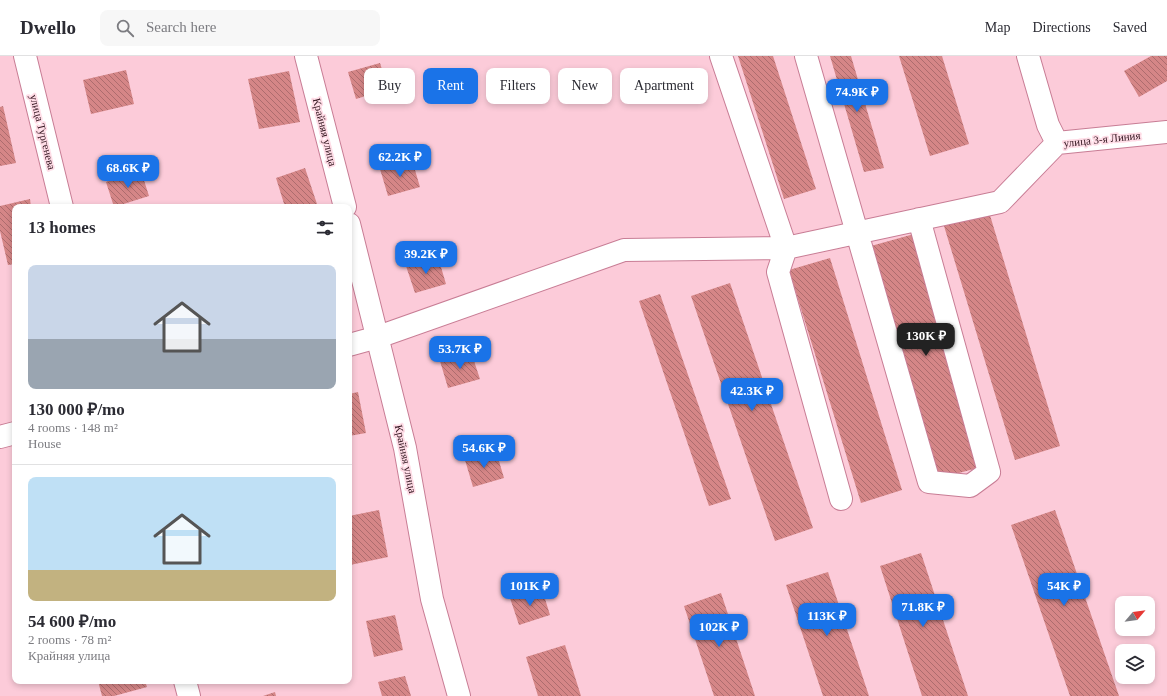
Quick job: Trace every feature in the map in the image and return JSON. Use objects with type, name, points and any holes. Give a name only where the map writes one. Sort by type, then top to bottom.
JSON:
[{"type":"street","name":"улица Тургенева","points":[[25,56],[61,204]]},
{"type":"street","name":"Крайняя улица","points":[[306,56],[344,204]]},
{"type":"street","points":[[721,56],[786,248],[778,272],[840,499]]},
{"type":"street","points":[[806,56],[929,482],[970,486],[989,472],[919,219]]},
{"type":"street","name":"улица 3-я Линия","points":[[1028,56],[1048,125],[1057,144],[1167,132]]},
{"type":"street","points":[[352,344],[378,337],[624,250],[786,248],[1000,202],[1057,144]]},
{"type":"street","name":"Крайняя улица","points":[[352,236],[405,448],[432,599],[459,696]]},
{"type":"street","points":[[0,437],[12,434]]},
{"type":"street","points":[[186,684],[189,696]]},
{"type":"building","points":[[738,56],[773,56],[816,189],[784,199]]},
{"type":"building","points":[[830,56],[851,56],[884,168],[864,172]]},
{"type":"building","points":[[899,56],[942,56],[969,144],[930,156]]},
{"type":"building","points":[[1151,56],[1167,56],[1167,81],[1139,97],[1124,71]]},
{"type":"building","points":[[380,63],[382,68],[364,68],[364,96],[356,99],[348,72]]},
{"type":"building","points":[[126,70],[134,104],[91,114],[83,80]]},
{"type":"building","points":[[289,71],[300,122],[259,129],[248,79]]},
{"type":"building","points":[[3,106],[16,163],[0,166],[0,107]]},
{"type":"building","points":[[412,160],[420,187],[388,196],[380,169]]},
{"type":"building","points":[[305,168],[317,204],[284,204],[276,178]]},
{"type":"building","points":[[141,171],[149,196],[124,204],[113,204],[106,182]]},
{"type":"building","points":[[30,199],[31,204],[12,204],[12,264],[8,265],[0,231],[0,206]]},
{"type":"building","points":[[989,212],[1060,446],[1015,460],[944,226]]},
{"type":"building","points":[[914,234],[981,467],[937,479],[871,246]]},
{"type":"building","points":[[438,257],[446,284],[415,293],[406,266]]},
{"type":"building","points":[[830,258],[902,490],[861,503],[789,270]]},
{"type":"building","points":[[730,283],[813,528],[775,541],[691,296]]},
{"type":"building","points":[[660,294],[731,499],[709,506],[639,301]]},
{"type":"building","points":[[471,352],[480,379],[448,388],[440,361]]},
{"type":"building","points":[[358,392],[366,433],[352,435],[352,393]]},
{"type":"building","points":[[496,451],[504,478],[473,487],[465,460]]},
{"type":"building","points":[[379,510],[388,557],[352,565],[352,515]]},
{"type":"building","points":[[1055,510],[1119,696],[1070,696],[1011,525]]},
{"type":"building","points":[[921,553],[968,696],[922,696],[880,566]]},
{"type":"building","points":[[828,572],[869,696],[823,696],[786,585]]},
{"type":"building","points":[[542,589],[550,615],[519,625],[510,598]]},
{"type":"building","points":[[721,593],[755,696],[714,696],[684,606]]},
{"type":"building","points":[[395,615],[403,650],[374,657],[366,621]]},
{"type":"building","points":[[565,645],[581,696],[538,696],[526,657]]},
{"type":"building","points":[[405,676],[411,696],[382,696],[378,682]]},
{"type":"building","points":[[99,684],[146,684],[147,687],[114,696],[102,696]]},
{"type":"building","points":[[275,692],[276,696],[263,696]]}]
